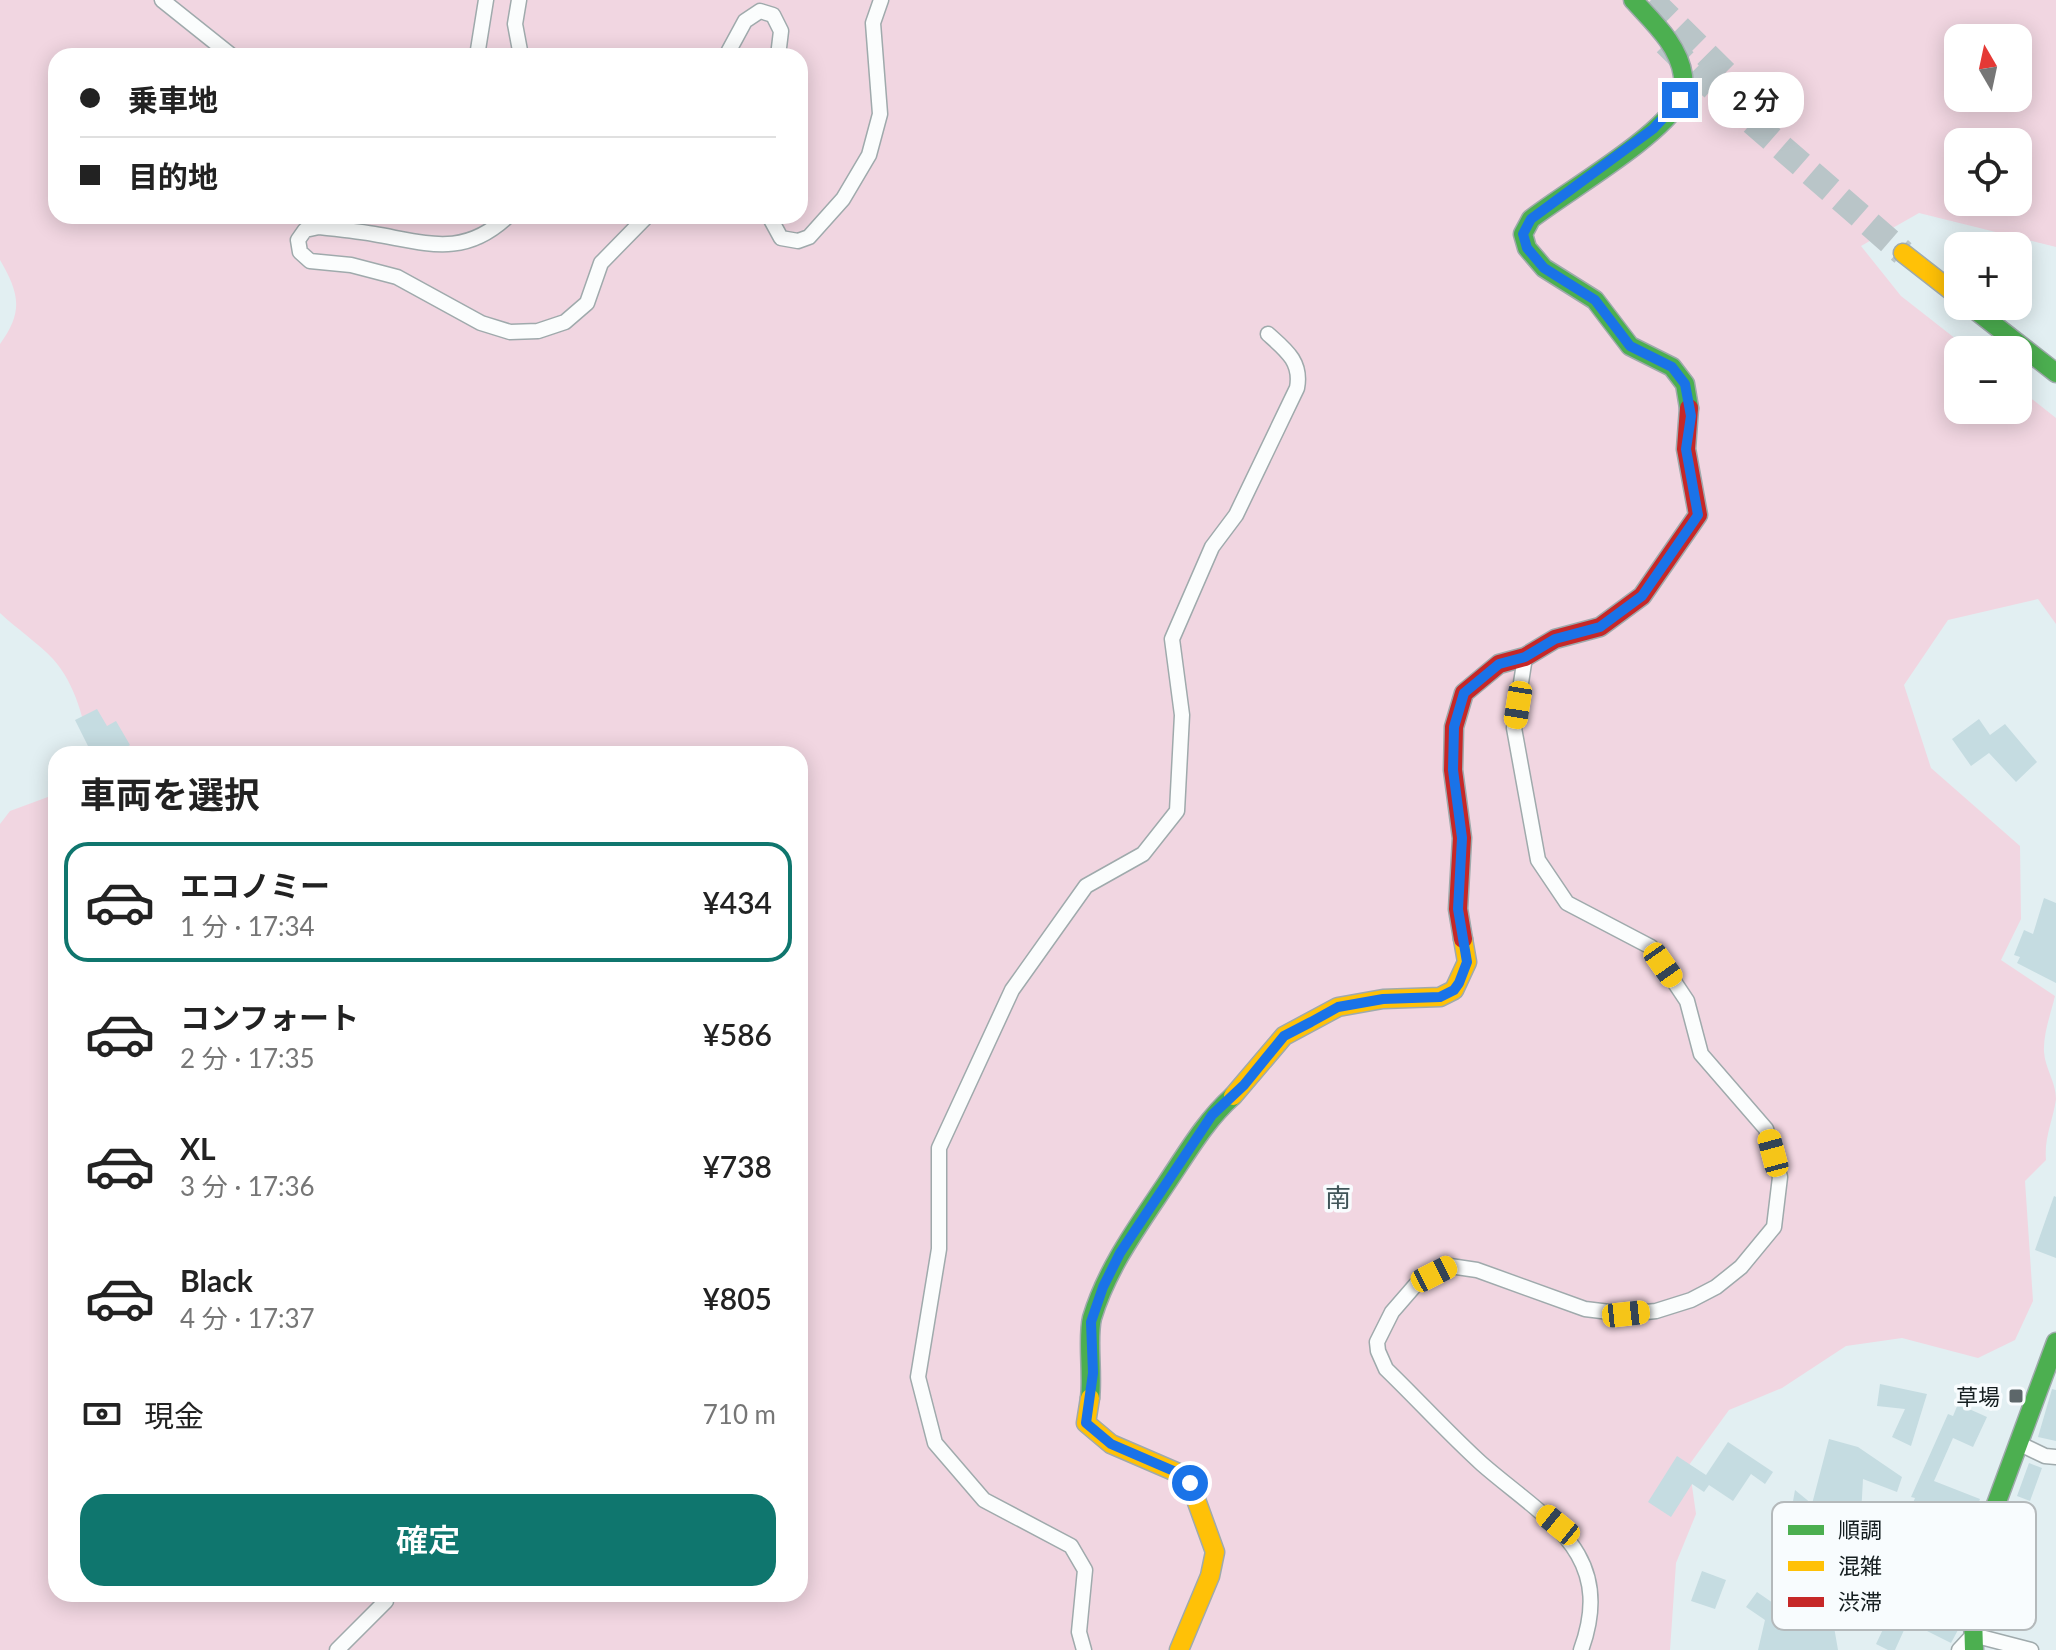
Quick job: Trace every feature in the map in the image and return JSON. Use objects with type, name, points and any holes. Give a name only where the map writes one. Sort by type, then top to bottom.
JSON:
[{"type":"main road","points":[[1179,1650],[1210,1576],[1215,1552],[1190,1483],[1176,1472],[1111,1444],[1086,1423],[1093,1373],[1091,1322],[1103,1287],[1120,1253],[1212,1115],[1244,1085],[1284,1036],[1338,1007],[1383,999],[1440,997],[1454,990],[1467,962],[1458,909],[1462,838],[1453,770],[1454,727],[1464,693],[1499,664],[1525,657],[1555,639],[1600,627],[1642,596],[1698,515],[1686,449],[1691,416],[1685,384],[1672,367],[1630,346],[1595,300],[1544,268],[1527,248],[1523,234],[1531,219],[1653,129],[1680,100],[1684,78],[1680,60],[1633,0]]},
{"type":"main road","points":[[1944,273],[1906,248],[1944,283]]},
{"type":"main road","points":[[1988,320],[2056,373]]},
{"type":"main road","points":[[2007,320],[2056,358]]},
{"type":"main road","points":[[1997,1502],[2056,1342]]},
{"type":"street","points":[[162,0],[222,48]]},
{"type":"street","points":[[478,48],[486,0]]},
{"type":"street","points":[[519,0],[515,24],[520,48]]},
{"type":"street","points":[[773,224],[781,238],[798,241],[809,237],[843,199],[869,155],[880,114],[873,23],[881,0]]},
{"type":"street","points":[[730,48],[745,21],[760,11],[773,15],[781,31],[779,48]]},
{"type":"street","points":[[499,224],[461,242],[437,247],[319,227],[305,230],[298,240],[300,252],[310,261],[351,265],[397,277],[481,323],[510,332],[538,331],[565,322],[587,303],[601,263],[639,224]]},
{"type":"street","points":[[1084,1650],[1079,1632],[1085,1570],[1071,1546],[984,1500],[935,1443],[918,1377],[939,1249],[939,1148],[1012,990],[1021,977],[1086,886],[1143,854],[1177,811],[1182,715],[1172,639],[1212,547],[1236,515],[1300,377],[1296,363],[1268,334]]},
{"type":"street","points":[[1525,657],[1514,728],[1538,860],[1567,903],[1651,947],[1687,1001],[1701,1054],[1766,1129],[1780,1177],[1774,1227],[1741,1267],[1716,1287],[1691,1300],[1656,1311],[1626,1314],[1585,1309],[1477,1270],[1450,1266],[1418,1282],[1392,1312],[1377,1342],[1386,1369],[1481,1463],[1558,1525],[1575,1548],[1587,1576],[1591,1618],[1581,1650]]},
{"type":"street","points":[[2018,1443],[2045,1456],[2056,1457]]},
{"type":"street","points":[[337,1650],[385,1602]]},
{"type":"street","points":[[1959,1650],[1973,1642],[2031,1650]]},
{"type":"shaded area","points":[[0,0],[2056,0],[2056,247],[2032,241],[2032,232],[1996,232],[1919,213],[1861,246],[1901,296],[1952,336],[1944,336],[1944,424],[2032,424],[2032,399],[2056,418],[2056,624],[2038,599],[1948,620],[1904,685],[1931,768],[2020,846],[2021,919],[2001,960],[2055,996],[2044,1052],[2056,1099],[2047,1136],[2046,1160],[2025,1181],[2033,1301],[2015,1340],[1978,1358],[1902,1338],[1846,1346],[1782,1388],[1729,1410],[1689,1465],[1696,1514],[1676,1563],[1670,1650],[0,1650],[0,824],[10,811],[48,797],[48,1602],[808,1602],[808,746],[88,746],[78,704],[61,669],[0,613],[0,344],[16,312],[15,292],[0,260]]},
{"type":"building","points":[[97,709],[107,726],[116,721],[130,745],[88,746],[75,720]]},
{"type":"building","points":[[1979,719],[1990,735],[2005,724],[2037,762],[2016,782],[1989,753],[1971,766],[1952,739]]},
{"type":"building","points":[[2044,898],[2056,903],[2056,983],[2017,963],[2020,957],[2014,955],[2024,930],[2033,934]]},
{"type":"building","points":[[2056,1197],[2056,1258],[2035,1250]]},
{"type":"building","points":[[1880,1384],[1927,1394],[1911,1446],[1892,1437],[1905,1409],[1877,1406]]},
{"type":"building","points":[[2052,1389],[2056,1390],[2056,1441],[2038,1437]]},
{"type":"building","points":[[1958,1404],[1987,1417],[1973,1447],[1953,1438],[1934,1481],[1980,1499],[1979,1502],[1913,1502],[1915,1498],[1911,1497],[1948,1414],[1953,1416]]},
{"type":"building","points":[[1829,1439],[1858,1447],[1902,1477],[1897,1492],[1863,1479],[1862,1502],[1813,1502]]},
{"type":"building","points":[[1728,1442],[1773,1472],[1765,1484],[1751,1474],[1733,1501],[1709,1485],[1704,1492],[1692,1484],[1671,1517],[1648,1502],[1677,1456],[1706,1475]]},
{"type":"building","points":[[2029,1463],[2042,1468],[2030,1501],[2017,1496]]},
{"type":"building","points":[[1795,1490],[1810,1502],[1793,1502]]},
{"type":"building","points":[[1702,1571],[1726,1580],[1715,1609],[1691,1601]]},
{"type":"building","points":[[1757,1592],[1772,1602],[1772,1630],[1835,1630],[1838,1650],[1758,1650],[1765,1620],[1746,1607]]},
{"type":"building","points":[[1883,1630],[1904,1630],[1895,1650],[1876,1644]]},
{"type":"building","points":[[1925,1630],[1958,1630],[1951,1643]]},
{"type":"tunnel","points":[[1651,0],[1748,96]]},
{"type":"tunnel","points":[[1666,43],[1695,72],[1903,253]]},
{"type":"traffic: fast","points":[[1633,0],[1664,35],[1676,54],[1683,76],[1681,97],[1670,115],[1654,130],[1531,219],[1523,234],[1527,248],[1544,268],[1595,300],[1630,346],[1672,367],[1685,384],[1689,408]]},
{"type":"traffic: fast","points":[[1988,320],[2056,373]]},
{"type":"traffic: fast","points":[[1090,1398],[1092,1318],[1106,1282],[1134,1232],[1189,1149],[1233,1096]]},
{"type":"traffic: fast","points":[[1997,1502],[2056,1342]]},
{"type":"traffic: fast","points":[[1973,1630],[1974,1650]]},
{"type":"traffic: slow","points":[[1903,253],[1944,285]]},
{"type":"traffic: slow","points":[[1233,1096],[1284,1036],[1338,1007],[1383,999],[1440,997],[1454,990],[1467,962],[1463,939]]},
{"type":"traffic: slow","points":[[1090,1398],[1086,1423],[1111,1444],[1176,1472],[1190,1483],[1215,1552],[1210,1576],[1179,1650]]},
{"type":"traffic: jam","points":[[1463,939],[1458,909],[1462,838],[1453,770],[1454,727],[1464,693],[1499,664],[1525,657],[1555,639],[1600,627],[1642,596],[1698,515],[1686,449],[1689,408]]},
{"type":"place","name":"草場","points":[[2016,1396]]},
{"type":"district","name":"南","points":[[1338,1197]]},
{"type":"route","points":[[1190,1483],[1176,1472],[1111,1444],[1086,1423],[1093,1373],[1091,1322],[1103,1287],[1120,1253],[1212,1115],[1244,1085],[1284,1036],[1338,1007],[1383,999],[1440,997],[1454,990],[1467,962],[1458,909],[1462,838],[1453,770],[1454,727],[1464,693],[1499,664],[1525,657],[1555,639],[1600,627],[1642,596],[1698,515],[1686,449],[1691,416],[1685,384],[1672,367],[1630,346],[1595,300],[1544,268],[1527,248],[1523,234],[1531,219],[1541,210],[1653,129],[1680,100]]}]
